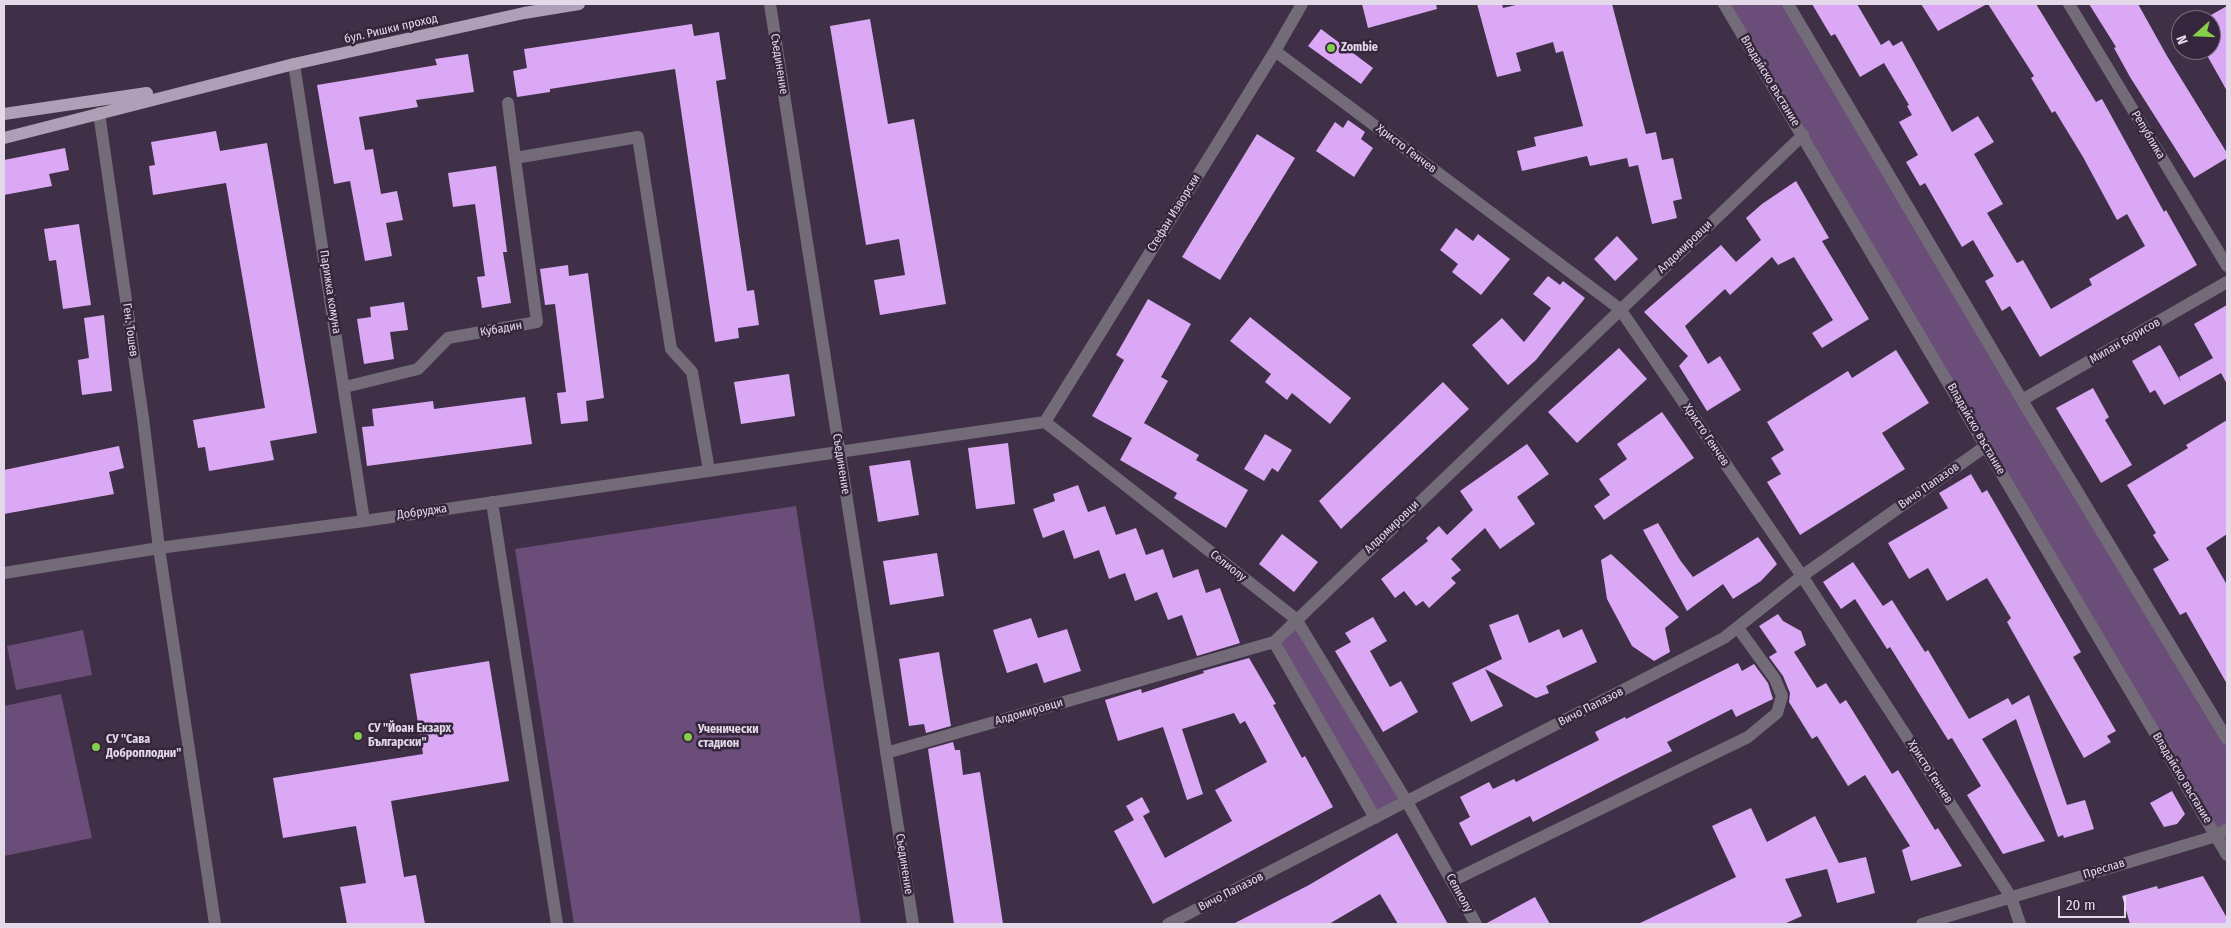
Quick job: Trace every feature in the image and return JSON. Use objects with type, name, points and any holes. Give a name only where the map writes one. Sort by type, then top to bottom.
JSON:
[{"type":"main road","name":"бул. Ришки проход","points":[[4,138],[294,64],[524,13],[579,4]]},
{"type":"main road","name":"бул. Ришки проход","points":[[4,114],[209,85]]},
{"type":"main road","points":[[4,110],[19,111]]},
{"type":"street","name":"Съединение","points":[[770,4],[913,924]]},
{"type":"street","name":"Стефан Изворски","points":[[1045,422],[1275,51],[1302,4]]},
{"type":"street","name":"Владайско въстание","points":[[1724,4],[2227,855]]},
{"type":"street","points":[[1788,4],[2022,400],[2227,739]]},
{"type":"street","name":"Република","points":[[2069,4],[2227,266]]},
{"type":"street","name":"Христо Генчев","points":[[1275,51],[1620,308],[1802,576],[2011,897],[2020,924]]},
{"type":"street","name":"Парижка комуна","points":[[294,64],[345,387],[364,521]]},
{"type":"street","points":[[508,104],[515,158],[638,137],[671,349],[692,372],[709,470]]},
{"type":"street","name":"Ген. Тошев","points":[[99,113],[143,418],[159,548],[215,924]]},
{"type":"street","name":"Алдомировци","points":[[886,753],[1274,642],[1620,308],[1803,135]]},
{"type":"street","name":"Кубадин","points":[[345,387],[418,369],[448,338],[537,322],[515,158]]},
{"type":"street","name":"Милан Борисов","points":[[2022,400],[2227,282]]},
{"type":"street","points":[[840,451],[1045,422]]},
{"type":"street","name":"Селиолу","points":[[1045,422],[1296,619],[1407,802],[1476,924]]},
{"type":"street","name":"Вичо Папазов","points":[[1168,924],[1724,638],[1802,576],[1986,446]]},
{"type":"street","name":"Добруджа","points":[[4,573],[159,548],[364,521],[840,451]]},
{"type":"street","points":[[492,502],[557,924]]},
{"type":"street","points":[[1452,880],[1748,737],[1777,714],[1782,696],[1775,679],[1738,628]]},
{"type":"street","points":[[1274,642],[1375,818]]},
{"type":"street","name":"Преслав","points":[[1922,924],[2216,836],[2227,829]]},
{"type":"shaded area","points":[[1724,4],[1788,4],[2227,739],[2227,855]]},
{"type":"shaded area","name":"Ученически стадион","points":[[796,506],[861,924],[574,924],[515,549]]},
{"type":"shaded area","points":[[1296,619],[1407,802],[1375,818],[1274,642]]},
{"type":"shaded area","points":[[83,630],[92,675],[16,690],[7,646]]},
{"type":"shaded area","points":[[61,694],[92,838],[4,856],[4,706]]},
{"type":"building","points":[[1362,4],[1436,4],[1437,9],[1368,28]]},
{"type":"building","points":[[1477,4],[1502,4],[1503,8],[1520,4],[1612,4],[1646,134],[1656,132],[1662,160],[1673,158],[1682,199],[1673,201],[1677,218],[1652,224],[1638,165],[1629,167],[1627,158],[1590,166],[1587,156],[1522,171],[1517,151],[1536,146],[1534,137],[1583,126],[1563,51],[1556,53],[1553,42],[1516,53],[1521,71],[1497,77]]},
{"type":"building","points":[[1812,4],[1857,4],[1881,45],[1889,40],[1893,46],[1902,41],[1952,132],[1978,116],[1994,142],[1974,154],[2003,204],[1987,213],[2017,263],[2023,260],[2051,309],[2092,285],[2089,279],[2145,246],[2127,214],[2117,220],[2083,157],[2055,111],[2052,113],[2031,78],[2034,76],[1988,4],[2036,4],[2096,102],[2102,99],[2164,212],[2166,210],[2197,265],[2040,357],[2010,306],[2002,311],[1985,281],[1994,276],[1973,240],[1962,247],[1925,183],[1920,186],[1906,162],[1918,155],[1899,122],[1912,115],[1907,106],[1909,105],[1884,63],[1860,77],[1835,34],[1831,36]]},
{"type":"building","points":[[1921,4],[1987,4],[1938,31]]},
{"type":"building","points":[[2089,4],[2138,4],[2167,56],[2227,153],[2227,158],[2194,178],[2130,77],[2114,48],[2116,47]]},
{"type":"building","points":[[2227,6],[2227,91],[2210,60],[2221,60],[2220,10]]},
{"type":"building","points":[[870,19],[888,124],[914,119],[946,304],[880,315],[874,280],[905,275],[899,239],[866,245],[830,26]]},
{"type":"building","points":[[692,24],[694,36],[719,32],[726,79],[716,81],[747,291],[754,290],[759,325],[738,328],[739,338],[715,342],[675,69],[550,89],[550,92],[517,97],[513,71],[527,68],[524,49]]},
{"type":"building","points":[[1321,29],[1373,68],[1361,84],[1308,46]]},
{"type":"building","points":[[468,54],[474,92],[416,100],[418,107],[359,117],[365,150],[373,149],[381,194],[397,191],[403,220],[386,223],[392,256],[365,261],[350,181],[334,184],[317,85],[437,65],[435,59]]},
{"type":"building","points":[[1348,120],[1365,132],[1361,139],[1373,148],[1354,177],[1316,151],[1335,122],[1343,128]]},
{"type":"building","points":[[216,131],[220,151],[267,143],[317,433],[270,441],[274,460],[209,471],[205,447],[198,448],[193,420],[265,408],[226,183],[153,195],[149,166],[155,165],[151,142]]},
{"type":"building","points":[[1257,134],[1295,158],[1220,280],[1182,257]]},
{"type":"building","points":[[65,148],[69,170],[49,174],[52,186],[4,195],[4,160]]},
{"type":"building","points":[[496,166],[507,252],[503,252],[511,303],[482,308],[477,277],[485,276],[475,204],[453,207],[448,173]]},
{"type":"building","points":[[1796,181],[1829,238],[1822,241],[1869,319],[1822,348],[1812,333],[1833,320],[1794,257],[1778,265],[1772,257],[1730,295],[1725,289],[1685,326],[1708,364],[1720,356],[1741,390],[1707,411],[1679,366],[1688,356],[1644,312],[1721,245],[1736,262],[1761,240],[1746,218],[1762,204]]},
{"type":"building","points":[[79,224],[91,305],[63,309],[56,260],[49,261],[44,229]]},
{"type":"building","points":[[1456,228],[1473,241],[1478,234],[1510,259],[1481,295],[1452,272],[1458,264],[1440,250]]},
{"type":"building","points":[[1617,236],[1638,259],[1615,281],[1594,259]]},
{"type":"building","points":[[568,265],[569,276],[588,273],[604,398],[586,401],[588,421],[561,424],[557,393],[566,392],[555,304],[545,305],[540,269]]},
{"type":"building","points":[[1548,276],[1560,285],[1563,281],[1585,298],[1536,360],[1508,385],[1472,345],[1502,318],[1524,342],[1551,308],[1533,294]]},
{"type":"building","points":[[1148,299],[1191,324],[1161,377],[1168,381],[1144,423],[1199,455],[1196,460],[1248,490],[1226,528],[1174,498],[1177,493],[1120,460],[1132,438],[1092,416],[1124,360],[1116,355]]},
{"type":"building","points":[[404,302],[408,330],[390,332],[394,359],[364,364],[357,319],[371,317],[370,307]]},
{"type":"building","points":[[2227,305],[2227,384],[2221,373],[2164,405],[2155,390],[2150,393],[2132,361],[2160,345],[2181,382],[2179,377],[2213,358],[2194,324]]},
{"type":"building","points":[[104,315],[112,391],[82,395],[78,360],[89,358],[84,318]]},
{"type":"building","points":[[1250,317],[1351,398],[1330,424],[1292,393],[1287,400],[1265,382],[1271,374],[1230,341]]},
{"type":"building","points":[[1619,348],[1647,379],[1577,443],[1548,412]]},
{"type":"building","points":[[1896,350],[1929,403],[1882,433],[1905,469],[1800,535],[1767,482],[1781,474],[1771,458],[1784,450],[1767,422],[1848,371],[1852,378]]},
{"type":"building","points":[[789,374],[795,416],[741,424],[734,382]]},
{"type":"building","points":[[1443,382],[1469,409],[1341,529],[1319,501]]},
{"type":"building","points":[[2093,388],[2109,417],[2105,420],[2132,465],[2101,483],[2056,408]]},
{"type":"building","points":[[525,397],[532,444],[367,466],[362,427],[374,426],[372,409],[433,401],[434,409]]},
{"type":"building","points":[[1662,412],[1694,458],[1604,520],[1594,506],[1610,495],[1599,479],[1627,459],[1617,444]]},
{"type":"building","points":[[2227,420],[2227,534],[2206,548],[2227,585],[2227,684],[2186,612],[2180,615],[2153,569],[2169,560],[2153,535],[2156,533],[2127,485],[2188,448],[2186,445]]},
{"type":"building","points":[[1265,434],[1292,450],[1278,472],[1272,468],[1264,481],[1244,469]]},
{"type":"building","points":[[1008,443],[1015,504],[976,509],[968,448]]},
{"type":"building","points":[[1527,444],[1549,474],[1517,497],[1535,524],[1500,549],[1485,528],[1451,559],[1461,570],[1451,578],[1456,583],[1429,608],[1423,601],[1416,606],[1404,591],[1395,598],[1381,579],[1428,541],[1426,538],[1439,526],[1447,535],[1473,510],[1460,491]]},
{"type":"building","points":[[119,446],[124,468],[109,472],[114,494],[4,514],[4,470]]},
{"type":"building","points":[[910,460],[919,515],[878,522],[869,466]]},
{"type":"building","points":[[1971,474],[1982,493],[1987,490],[2081,652],[2073,657],[2116,731],[2107,736],[2111,742],[2084,758],[2007,622],[2011,618],[1987,578],[1947,601],[1928,568],[1909,579],[1888,543],[1948,508],[1939,493]]},
{"type":"building","points":[[1078,485],[1088,512],[1105,506],[1116,535],[1136,528],[1146,555],[1163,549],[1173,578],[1198,569],[1206,593],[1220,588],[1240,643],[1197,656],[1182,615],[1168,620],[1157,592],[1135,601],[1125,573],[1109,579],[1099,550],[1074,559],[1064,530],[1043,538],[1033,509],[1055,501],[1053,494]]},
{"type":"building","points":[[1658,523],[1680,560],[1693,577],[1758,537],[1777,564],[1761,581],[1733,599],[1723,584],[1687,611],[1643,530]]},
{"type":"building","points":[[1282,534],[1318,562],[1294,592],[1259,564]]},
{"type":"building","points":[[937,553],[944,596],[890,605],[883,561]]},
{"type":"building","points":[[1611,554],[1679,617],[1665,628],[1670,652],[1654,661],[1632,646],[1607,599],[1601,560]]},
{"type":"building","points":[[1853,562],[1883,606],[1892,600],[1925,652],[1928,650],[1969,719],[2008,698],[2012,705],[2029,695],[2067,805],[2085,800],[2094,829],[2064,838],[2063,835],[2058,837],[2016,719],[1982,739],[2045,841],[2003,854],[1967,795],[1981,786],[1952,738],[1948,740],[1890,647],[1887,649],[1855,599],[1841,609],[1823,582]]},
{"type":"building","points":[[1518,614],[1529,643],[1559,629],[1563,638],[1582,629],[1597,662],[1546,686],[1549,693],[1536,698],[1485,669],[1503,706],[1471,722],[1452,683],[1502,659],[1489,625]]},
{"type":"building","points":[[1778,614],[1783,621],[1801,631],[1806,645],[1794,652],[1817,688],[1826,683],[1840,704],[1846,700],[1892,774],[1898,770],[1935,830],[1938,828],[1962,866],[1911,881],[1902,850],[1910,846],[1865,775],[1848,786],[1817,736],[1812,739],[1789,702],[1790,693],[1783,676],[1769,657],[1777,652],[1759,626]]},
{"type":"building","points":[[1373,617],[1387,641],[1370,651],[1390,687],[1401,681],[1418,712],[1383,732],[1335,651],[1351,642],[1345,633]]},
{"type":"building","points":[[1031,618],[1038,638],[1067,629],[1081,671],[1044,683],[1037,663],[1007,673],[993,630]]},
{"type":"building","points":[[939,652],[951,726],[926,733],[924,724],[909,726],[899,659]]},
{"type":"building","points":[[1249,658],[1276,704],[1273,705],[1302,758],[1305,756],[1333,807],[1153,904],[1114,831],[1134,820],[1126,806],[1142,797],[1150,812],[1143,816],[1165,858],[1232,821],[1215,790],[1267,762],[1245,721],[1240,724],[1234,713],[1182,729],[1203,794],[1187,800],[1163,727],[1118,741],[1105,700],[1141,689],[1142,693],[1204,673],[1203,671]]},
{"type":"building","points":[[489,661],[509,781],[391,801],[404,877],[416,875],[425,924],[347,924],[340,887],[366,883],[356,826],[283,838],[273,778],[423,754],[410,674]]},
{"type":"building","points":[[1738,663],[1742,671],[1754,664],[1768,683],[1773,699],[1736,717],[1732,709],[1667,742],[1672,751],[1533,822],[1530,816],[1471,846],[1459,823],[1470,817],[1460,797],[1489,782],[1493,789],[1514,779],[1516,782],[1599,740],[1595,732],[1625,717],[1626,719]]},
{"type":"building","points":[[953,742],[955,750],[960,750],[963,775],[980,772],[1003,924],[954,924],[928,749]]},
{"type":"building","points":[[2172,791],[2185,814],[2177,824],[2164,827],[2150,803]]},
{"type":"building","points":[[1751,808],[1767,842],[1815,816],[1839,863],[1866,857],[1875,893],[1837,903],[1827,869],[1785,879],[1802,916],[1784,924],[1638,924],[1736,877],[1712,826]]},
{"type":"building","points":[[1397,833],[1448,924],[1398,924],[1380,894],[1329,924],[1233,924],[1309,885]]},
{"type":"building","points":[[2203,876],[2227,918],[2227,924],[2130,924],[2122,896],[2157,886],[2158,889]]},
{"type":"building","points":[[1535,897],[1550,924],[1485,924]]},
{"type":"place","name":"Zombie","points":[[1331,48]]},
{"type":"place","name":"СУ \"Йоан Екзарх Български\"","points":[[358,736]]},
{"type":"place","name":"Ученически стадион","points":[[688,737]]},
{"type":"place","name":"СУ \"Сава Доброплодни\"","points":[[96,747]]}]
